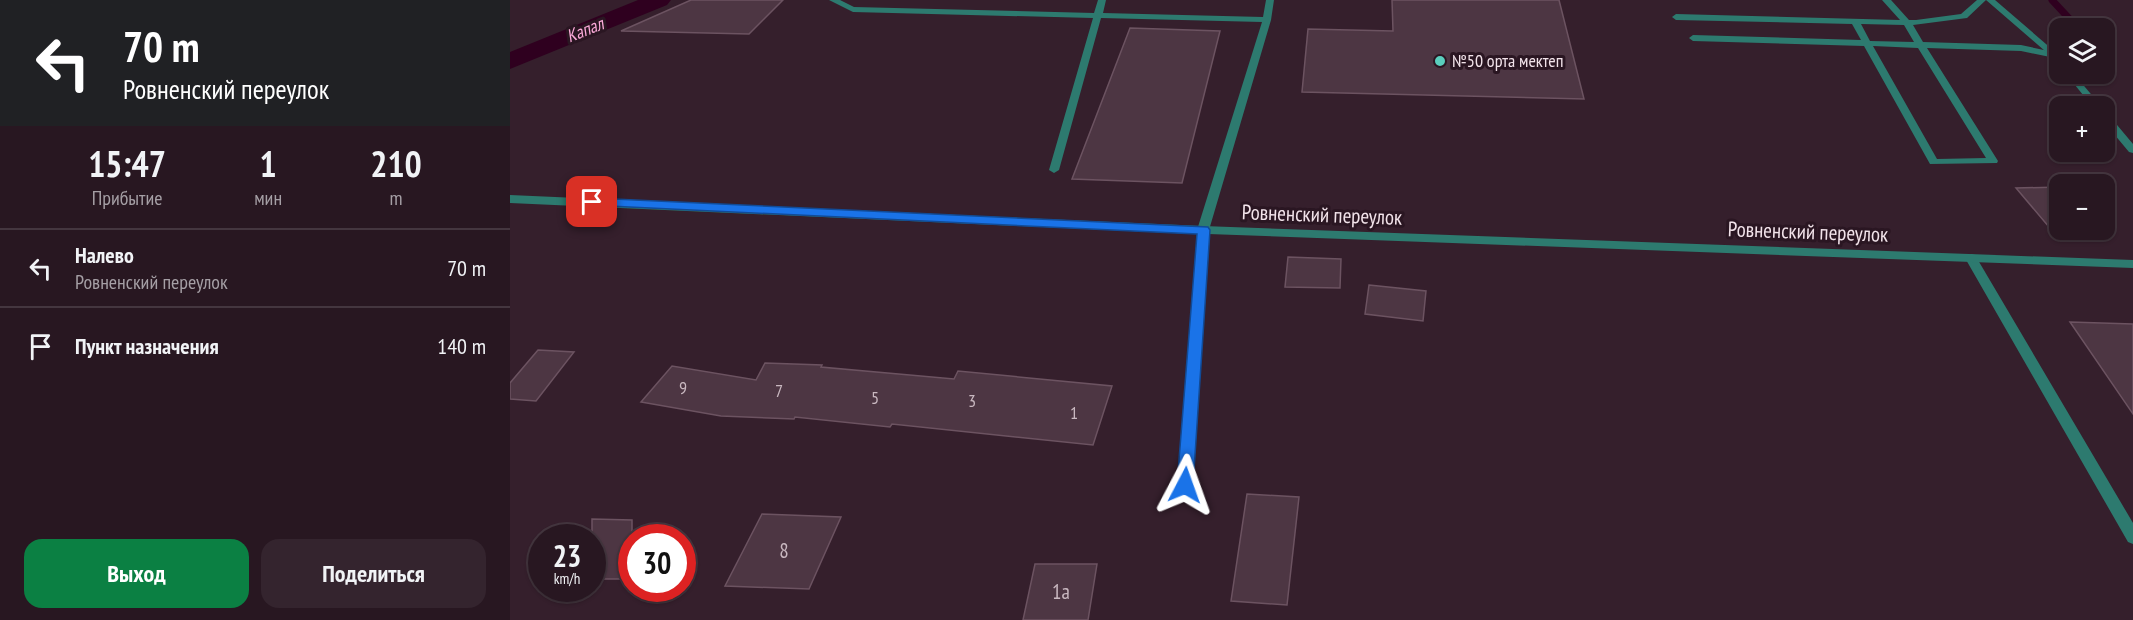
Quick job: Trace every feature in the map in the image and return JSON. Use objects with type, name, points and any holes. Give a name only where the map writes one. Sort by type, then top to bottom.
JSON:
[{"type":"street","points":[[833,0],[853,9],[1267,20]]},
{"type":"street","points":[[1054,170],[1102,0]]},
{"type":"street","points":[[1185,485],[1203,230],[1267,20],[1270,0]]},
{"type":"street","points":[[1855,22],[1934,162],[1993,161],[1907,23],[1887,0]]},
{"type":"street","points":[[1676,16],[1907,23],[1964,16],[1982,0]]},
{"type":"street","points":[[1990,0],[2049,51]]},
{"type":"street","points":[[1694,38],[2021,48],[2049,56]]},
{"type":"street","points":[[2078,84],[2089,96]]},
{"type":"street","points":[[2115,128],[2133,150]]},
{"type":"street","name":"Ровненский переулок","points":[[514,200],[1203,230],[2133,264]]},
{"type":"street","points":[[1971,258],[2133,537]]},
{"type":"building","points":[[691,0],[783,0],[749,34],[621,31]]},
{"type":"building","name":"№50 орта мектеп","points":[[1392,0],[1559,0],[1584,99],[1302,92],[1308,29],[1393,31]]},
{"type":"building","points":[[1130,28],[1220,31],[1182,183],[1072,179]]},
{"type":"building","points":[[2049,187],[2049,227],[2016,188]]},
{"type":"building","points":[[1288,257],[1341,259],[1340,288],[1285,287]]},
{"type":"building","points":[[1369,285],[1426,291],[1423,321],[1365,314]]},
{"type":"building","points":[[2070,322],[2133,324],[2133,414]]},
{"type":"building","points":[[538,350],[574,352],[536,401],[510,399],[510,383]]},
{"type":"building","points":[[765,363],[822,365],[821,367],[954,379],[958,371],[1112,386],[1093,445],[892,424],[890,427],[795,417],[794,419],[721,416],[641,402],[672,366],[756,380]]},
{"type":"building","points":[[1247,494],[1299,497],[1287,605],[1231,601]]},
{"type":"building","points":[[762,514],[841,517],[809,589],[725,586]]},
{"type":"building","points":[[592,519],[632,520],[632,524],[618,524],[618,579],[606,579],[606,524],[592,524]]},
{"type":"building","points":[[1035,564],[1097,564],[1088,620],[1023,620]]},
{"type":"waterway","name":"Капал","points":[[510,61],[659,0]]},
{"type":"waterway","points":[[2052,0],[2069,18]]},
{"type":"place","name":"№50 орта мектеп","points":[[1440,61]]},
{"type":"route","points":[[592,202],[1203,230],[1185,485]]}]
